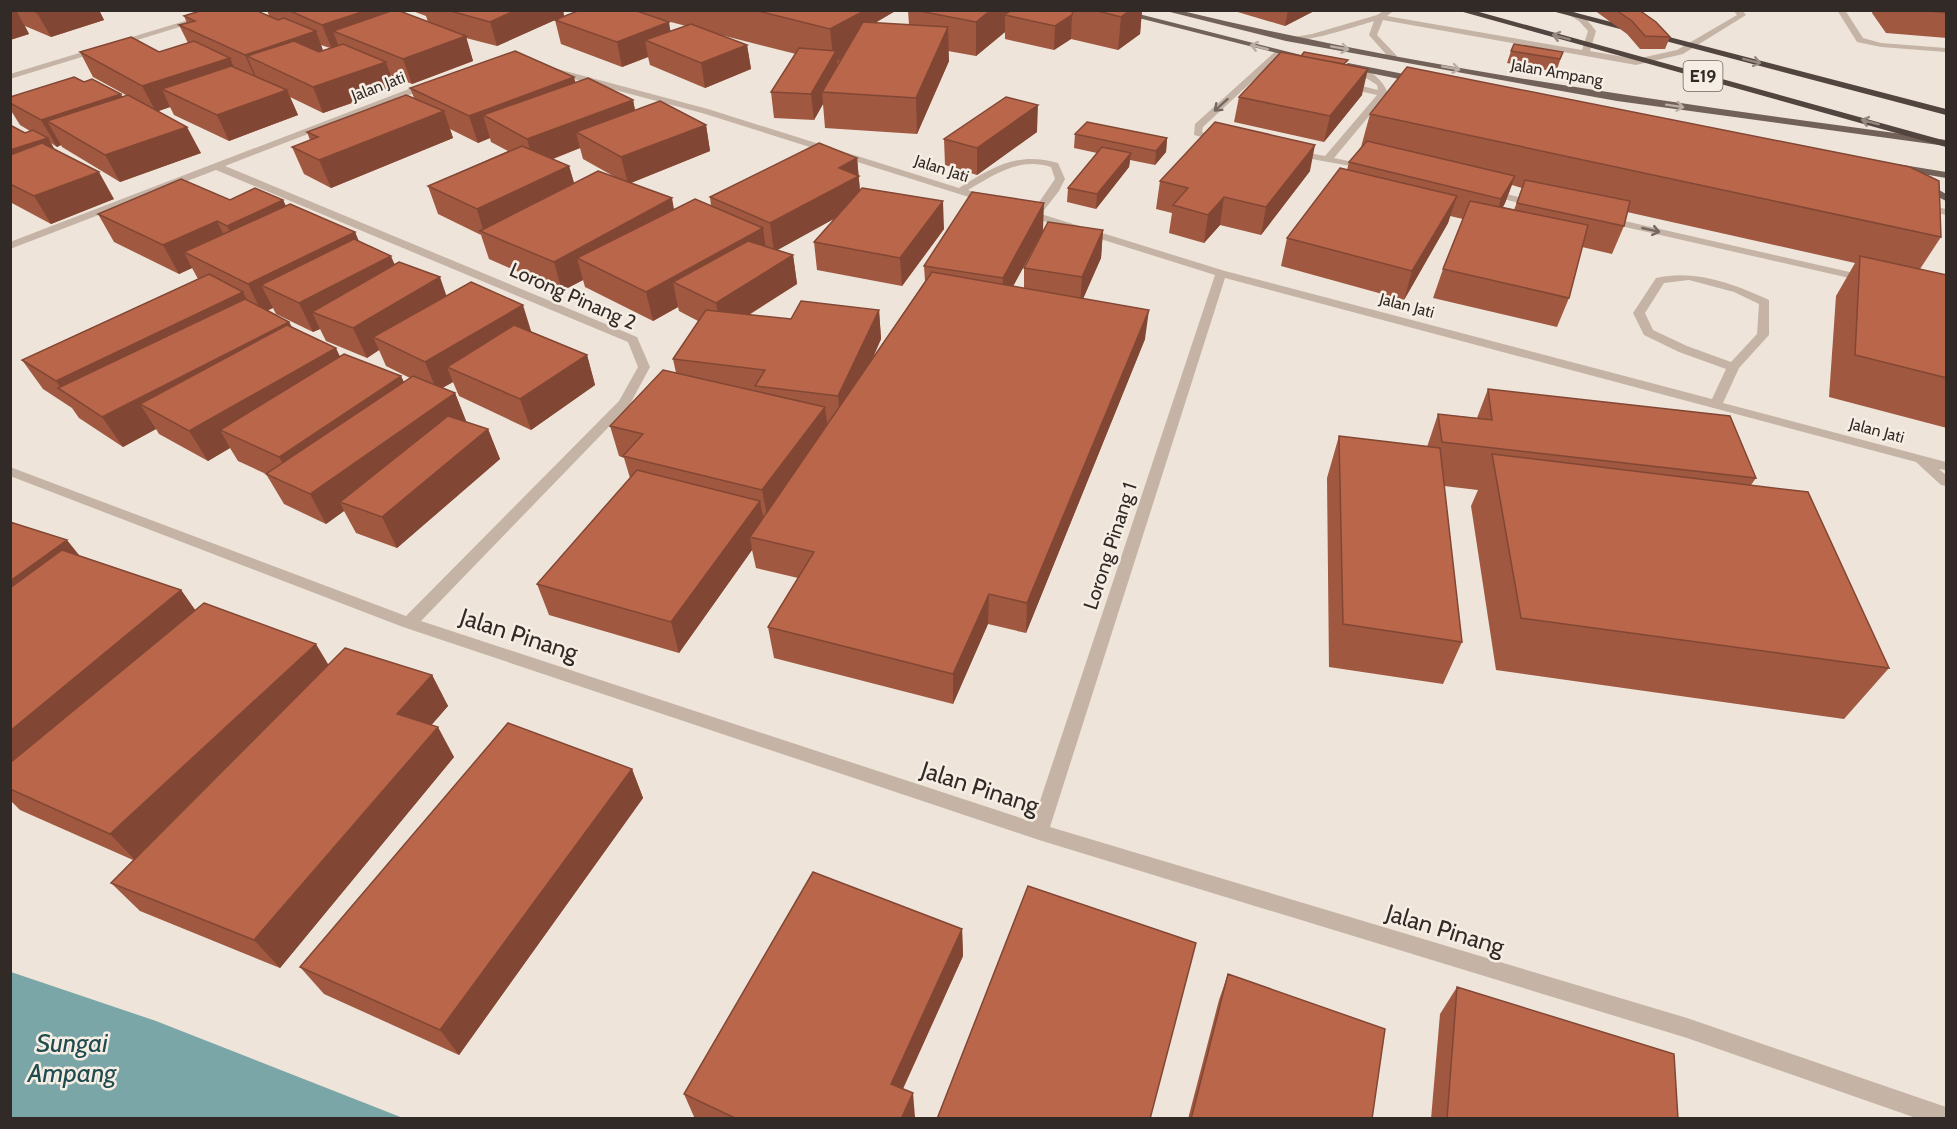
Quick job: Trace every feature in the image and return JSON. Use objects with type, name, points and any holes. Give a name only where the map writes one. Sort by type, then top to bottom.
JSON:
[{"type":"highway","name":"E19","points":[[1460,10],[1947,144]]},
{"type":"highway","name":"E19","points":[[1552,10],[1947,112]]},
{"type":"main road","points":[[1111,10],[1308,58]]},
{"type":"main road","name":"Jalan Ampang","points":[[1166,10],[1286,39],[1617,98],[1947,144]]},
{"type":"main road","points":[[1337,64],[1434,83]]},
{"type":"main road","points":[[1916,140],[1947,150]]},
{"type":"main road","points":[[1947,175],[1883,167],[1933,189],[1947,198]]},
{"type":"street","points":[[10,77],[231,10]]},
{"type":"street","points":[[1286,39],[1313,36],[1380,17],[1391,10]]},
{"type":"street","points":[[1565,10],[1582,19],[1592,31],[1585,53]]},
{"type":"street","points":[[1380,17],[1636,62],[1680,52],[1742,15],[1737,10]]},
{"type":"street","points":[[1841,10],[1860,40],[1881,45],[1947,50]]},
{"type":"street","points":[[1380,17],[1373,35],[1394,58]]},
{"type":"street","points":[[1234,143],[1211,139],[1197,133],[1198,126],[1280,52]]},
{"type":"street","points":[[1264,67],[1274,69]]},
{"type":"street","points":[[1355,67],[1381,84],[1383,93]]},
{"type":"street","name":"Jalan Jati","points":[[542,68],[705,111],[1221,273],[1947,466]]},
{"type":"street","name":"Jalan Jati","points":[[10,246],[437,81]]},
{"type":"street","points":[[1340,84],[1418,101]]},
{"type":"street","points":[[1328,159],[1383,93]]},
{"type":"street","points":[[1281,151],[1382,171]]},
{"type":"street","points":[[960,191],[1018,160],[1043,160],[1055,165],[1060,179],[1054,191],[1035,215]]},
{"type":"street","name":"Lorong Pinang 2","points":[[218,167],[633,340],[644,367],[624,403],[409,623]]},
{"type":"street","points":[[1482,192],[1552,208]]},
{"type":"street","points":[[1904,203],[1947,212]]},
{"type":"street","points":[[1598,218],[1877,282]]},
{"type":"street","name":"Lorong Pinang 1","points":[[1038,832],[1221,273]]},
{"type":"street","points":[[1716,404],[1733,367],[1763,335],[1765,302],[1738,290],[1689,277],[1660,280],[1639,313],[1648,332],[1683,349],[1733,367]]},
{"type":"street","points":[[1917,457],[1947,482]]},
{"type":"street","name":"Jalan Pinang","points":[[10,471],[409,623],[1038,832],[1687,1028],[1947,1118]]},
{"type":"water","name":"Sungai Ampang","points":[[11,972],[156,1021],[403,1118],[11,1118]]},
{"type":"building","points":[[203,10],[255,10],[278,20],[284,18],[316,31],[245,55],[179,25],[195,21],[184,16]]},
{"type":"building","points":[[288,10],[368,10],[322,25]]},
{"type":"building","points":[[394,10],[466,36],[403,59],[333,31]]},
{"type":"building","points":[[447,10],[516,10],[490,22]]},
{"type":"building","points":[[580,10],[634,10],[669,22],[617,42],[555,20]]},
{"type":"building","points":[[754,10],[864,10],[864,11],[830,29]]},
{"type":"building","points":[[914,10],[991,10],[976,22]]},
{"type":"building","points":[[1012,10],[1073,10],[1072,15],[1055,26],[1005,15]]},
{"type":"building","points":[[1094,10],[1130,10],[1121,17]]},
{"type":"building","points":[[1616,10],[1639,10],[1656,22],[1670,37],[1645,36],[1632,21]]},
{"type":"building","points":[[1918,10],[1947,10],[1947,13]]},
{"type":"building","points":[[863,22],[948,27],[916,98],[822,92]]},
{"type":"building","points":[[691,24],[747,45],[701,63],[645,40]]},
{"type":"building","points":[[131,37],[159,52],[194,41],[230,58],[142,86],[80,52]]},
{"type":"building","points":[[294,41],[319,52],[343,44],[386,62],[313,87],[247,56]]},
{"type":"building","points":[[1514,44],[1563,52],[1560,59],[1511,51]]},
{"type":"building","points":[[799,48],[836,51],[811,94],[771,92]]},
{"type":"building","points":[[515,51],[574,77],[469,116],[410,88]]},
{"type":"building","points":[[1281,52],[1368,69],[1330,116],[1239,97]]},
{"type":"building","points":[[1304,52],[1348,60],[1344,64],[1301,56]]},
{"type":"building","points":[[231,66],[287,90],[217,115],[162,89]]},
{"type":"building","points":[[1407,67],[1910,167],[1939,181],[1941,237],[1370,114]]},
{"type":"building","points":[[74,77],[84,82],[92,79],[121,94],[41,120],[10,103],[10,97]]},
{"type":"building","points":[[588,78],[633,100],[527,139],[483,115]]},
{"type":"building","points":[[128,95],[187,127],[105,155],[47,121]]},
{"type":"building","points":[[406,95],[444,111],[319,160],[292,147],[318,137],[307,132]]},
{"type":"building","points":[[1006,97],[1038,105],[977,148],[944,139]]},
{"type":"building","points":[[660,101],[706,125],[621,157],[576,132]]},
{"type":"building","points":[[1087,122],[1167,138],[1156,151],[1075,134]]},
{"type":"building","points":[[1215,122],[1315,145],[1266,207],[1224,197],[1208,215],[1173,205],[1188,188],[1160,181]]},
{"type":"building","points":[[10,125],[25,133],[33,130],[48,138],[10,150]]},
{"type":"building","points":[[1367,141],[1515,176],[1501,199],[1349,162]]},
{"type":"building","points":[[42,143],[99,172],[34,196],[10,184],[10,155]]},
{"type":"building","points":[[819,143],[857,158],[839,168],[859,176],[770,223],[710,197]]},
{"type":"building","points":[[522,146],[569,166],[477,209],[428,186]]},
{"type":"building","points":[[1102,147],[1131,153],[1097,194],[1068,188]]},
{"type":"building","points":[[1340,168],[1457,196],[1412,271],[1287,238]]},
{"type":"building","points":[[598,171],[672,198],[554,262],[480,231]]},
{"type":"building","points":[[181,179],[230,200],[255,188],[283,200],[227,226],[217,221],[163,245],[98,214]]},
{"type":"building","points":[[1525,180],[1630,201],[1624,226],[1517,203]]},
{"type":"building","points":[[862,188],[943,201],[900,258],[814,242]]},
{"type":"building","points":[[972,192],[1044,203],[1003,278],[924,266]]},
{"type":"building","points":[[695,199],[763,228],[646,292],[577,258]]},
{"type":"building","points":[[1470,201],[1588,225],[1569,298],[1443,269]]},
{"type":"building","points":[[290,204],[355,232],[248,284],[184,252]]},
{"type":"building","points":[[1048,222],[1103,230],[1082,277],[1024,268]]},
{"type":"building","points":[[354,239],[391,256],[299,303],[261,285]]},
{"type":"building","points":[[748,241],[793,255],[716,303],[673,282]]},
{"type":"building","points":[[1860,256],[1947,275],[1947,378],[1855,355]]},
{"type":"building","points":[[399,262],[440,277],[353,328],[312,312]]},
{"type":"building","points":[[932,272],[1149,310],[1027,603],[989,594],[953,674],[768,627],[814,552],[750,537]]},
{"type":"building","points":[[209,274],[243,292],[56,381],[22,360]]},
{"type":"building","points":[[471,282],[523,305],[425,362],[373,337]]},
{"type":"building","points":[[245,299],[289,322],[102,417],[58,388]]},
{"type":"building","points":[[801,301],[879,310],[838,396],[755,386],[765,370],[673,359],[706,310],[791,319]]},
{"type":"building","points":[[287,325],[336,348],[189,431],[140,404]]},
{"type":"building","points":[[514,325],[587,355],[520,399],[447,367]]},
{"type":"building","points":[[344,354],[401,376],[279,457],[220,430]]},
{"type":"building","points":[[663,370],[825,407],[762,490],[623,456],[643,434],[610,426]]},
{"type":"building","points":[[413,376],[455,393],[310,494],[266,474]]},
{"type":"building","points":[[1488,389],[1730,416],[1756,478],[1442,442],[1438,414],[1492,420]]},
{"type":"building","points":[[448,416],[488,429],[382,517],[340,502]]},
{"type":"building","points":[[1339,436],[1440,448],[1462,642],[1343,624]]},
{"type":"building","points":[[1492,454],[1808,492],[1889,668],[1521,618]]},
{"type":"building","points":[[637,470],[760,501],[671,622],[537,584]]},
{"type":"building","points":[[10,522],[67,540],[10,581]]},
{"type":"building","points":[[62,550],[181,590],[10,731],[10,588]]},
{"type":"building","points":[[204,603],[316,644],[110,834],[10,789],[10,763]]},
{"type":"building","points":[[345,648],[432,675],[397,714],[438,727],[254,940],[111,883]]},
{"type":"building","points":[[508,723],[632,769],[440,1030],[300,967]]},
{"type":"building","points":[[813,872],[962,929],[891,1084],[913,1093],[901,1119],[737,1119],[684,1094]]},
{"type":"building","points":[[1028,886],[1196,943],[1150,1119],[937,1119]]},
{"type":"building","points":[[1228,974],[1385,1029],[1372,1119],[1191,1119]]},
{"type":"building","points":[[1457,987],[1674,1054],[1678,1119],[1447,1119]]}]
